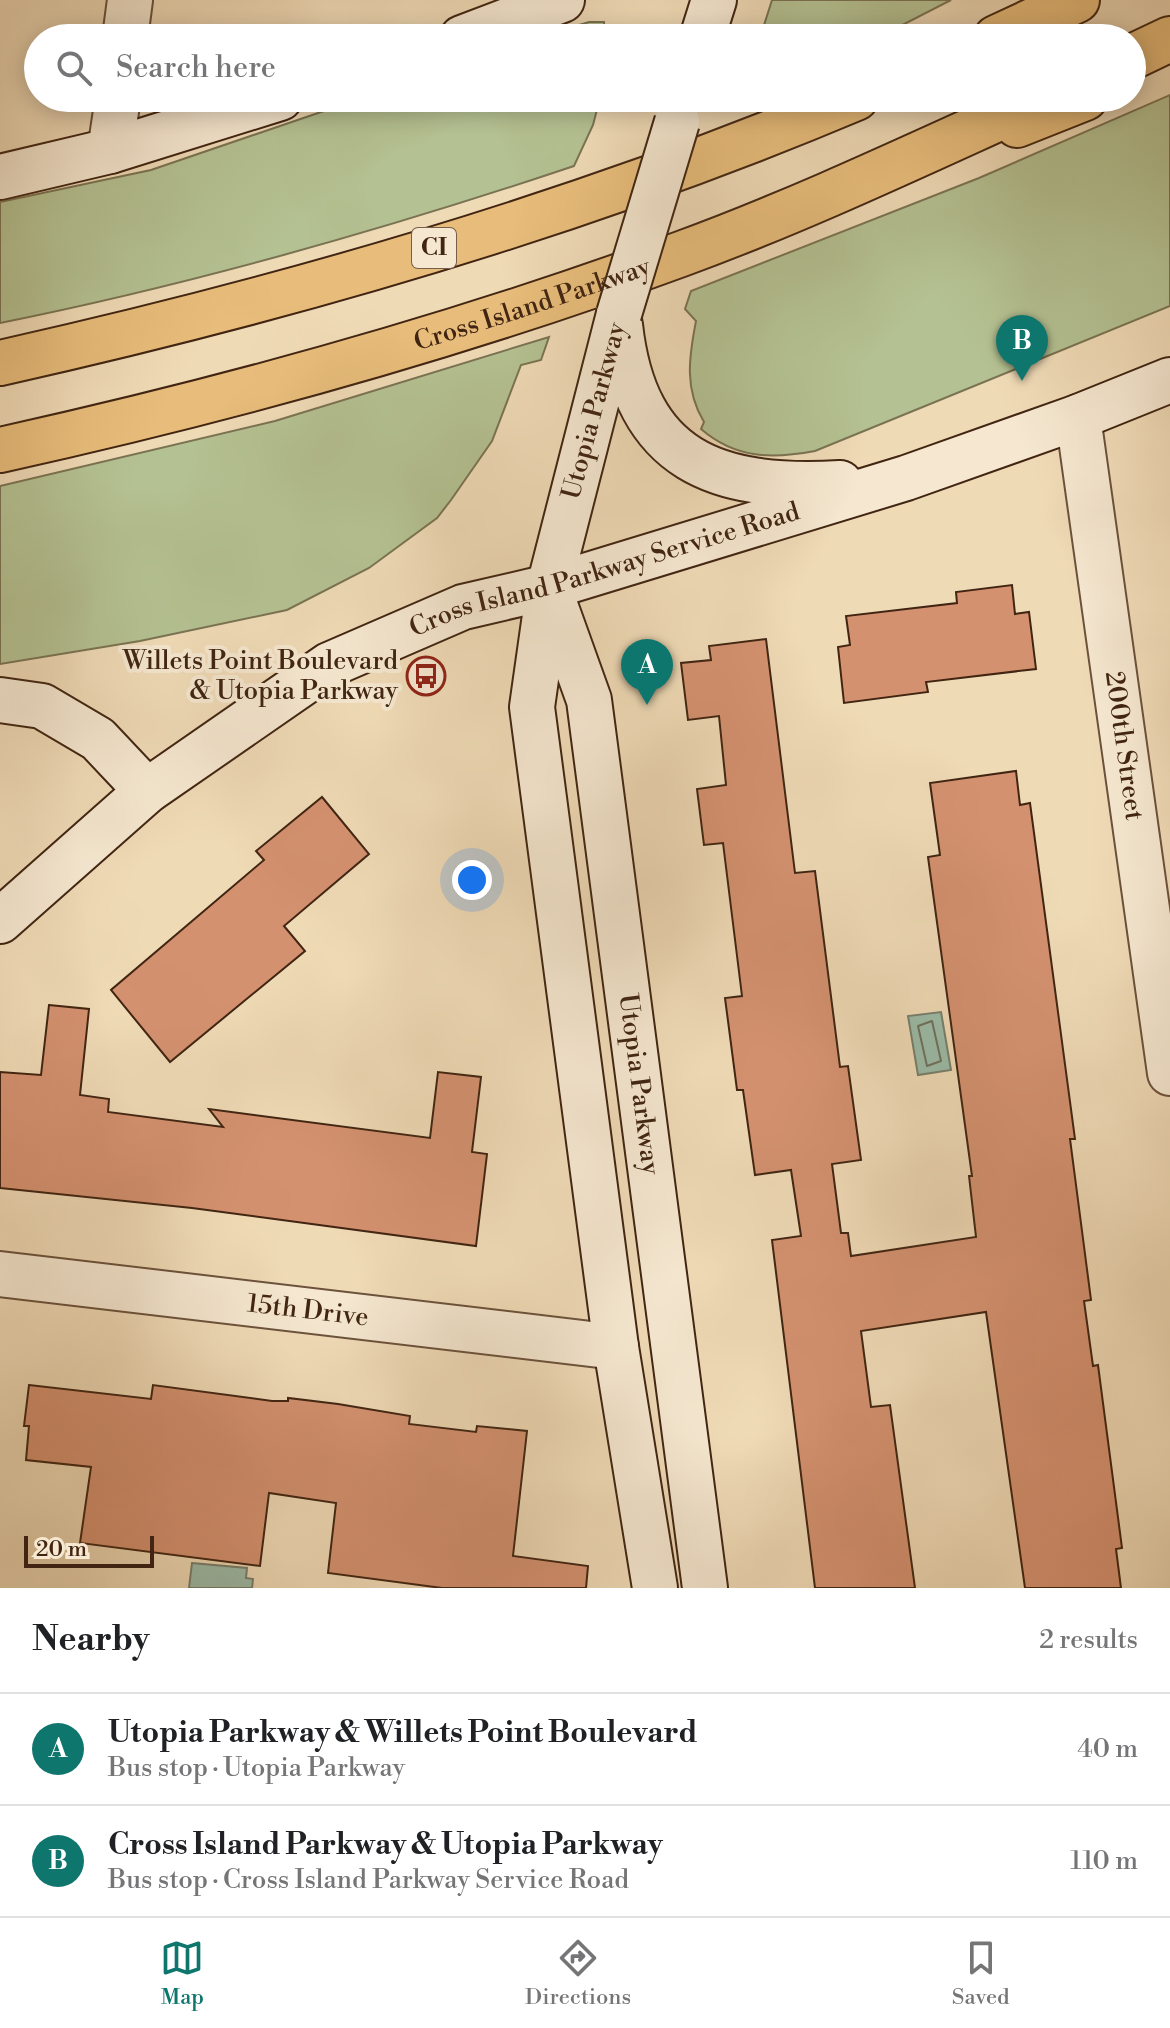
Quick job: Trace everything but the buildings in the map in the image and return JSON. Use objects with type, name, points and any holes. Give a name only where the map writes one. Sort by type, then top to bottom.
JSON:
[{"type":"highway","points":[[1025,24],[1068,3]]},
{"type":"highway","points":[[1146,50],[1170,39]]},
{"type":"highway","points":[[1146,74],[1170,65]]},
{"type":"highway","name":"CI","points":[[0,363],[260,299],[493,230],[706,158],[821,112]]},
{"type":"highway","name":"Cross Island Parkway","points":[[0,450],[145,418],[368,358],[548,301],[738,232],[1011,112]]},
{"type":"highway","points":[[738,232],[1049,112]]},
{"type":"street","points":[[127,24],[130,0]]},
{"type":"street","points":[[499,24],[562,0]]},
{"type":"street","points":[[706,24],[714,0]]},
{"type":"street","points":[[110,151],[116,112]]},
{"type":"street","points":[[0,177],[110,151],[235,112]]},
{"type":"street","name":"Utopia Parkway","points":[[655,1588],[616,1347],[532,707],[549,587],[619,314],[679,112]]},
{"type":"street","points":[[619,314],[624,352],[640,399],[664,437],[698,464],[721,475],[775,484],[906,478]]},
{"type":"street","name":"Cross Island Parkway Service Road","points":[[0,921],[147,791],[329,665],[463,607],[549,587],[906,478],[1078,417],[1170,380]]},
{"type":"street","name":"200th Street","points":[[1078,417],[1166,1010],[1170,1073]]},
{"type":"street","name":"Utopia Parkway","points":[[549,587],[589,700],[705,1588]]},
{"type":"street","points":[[0,700],[42,706],[98,739],[147,791]]},
{"type":"street","name":"15th Drive","points":[[0,1274],[616,1347]]},
{"type":"shaded area","points":[[772,0],[951,0],[904,24],[764,24]]},
{"type":"shaded area","points":[[1170,95],[1170,306],[815,451],[784,455],[755,454],[728,446],[701,429],[704,422],[693,397],[690,373],[696,321],[685,309],[691,291],[979,178],[1131,112],[1146,112],[1146,105]]},
{"type":"shaded area","points":[[321,112],[596,112],[574,166],[289,254],[145,291],[0,323],[0,202],[151,170]]},
{"type":"shaded area","points":[[549,337],[541,360],[521,365],[492,441],[437,518],[369,568],[287,610],[140,641],[0,664],[0,486],[275,421]]},
{"type":"water","points":[[941,1012],[951,1070],[918,1075],[908,1016]]},
{"type":"water","points":[[192,1563],[247,1568],[246,1578],[253,1579],[252,1588],[189,1588]]},
{"type":"place","name":"Cross Island Parkway & Utopia Parkway","points":[[1022,381]]},
{"type":"place","name":"Willets Point Boulevard & Utopia Parkway","points":[[426,676]]},
{"type":"place","name":"Utopia Parkway & Willets Point Boulevard","points":[[647,705]]}]
